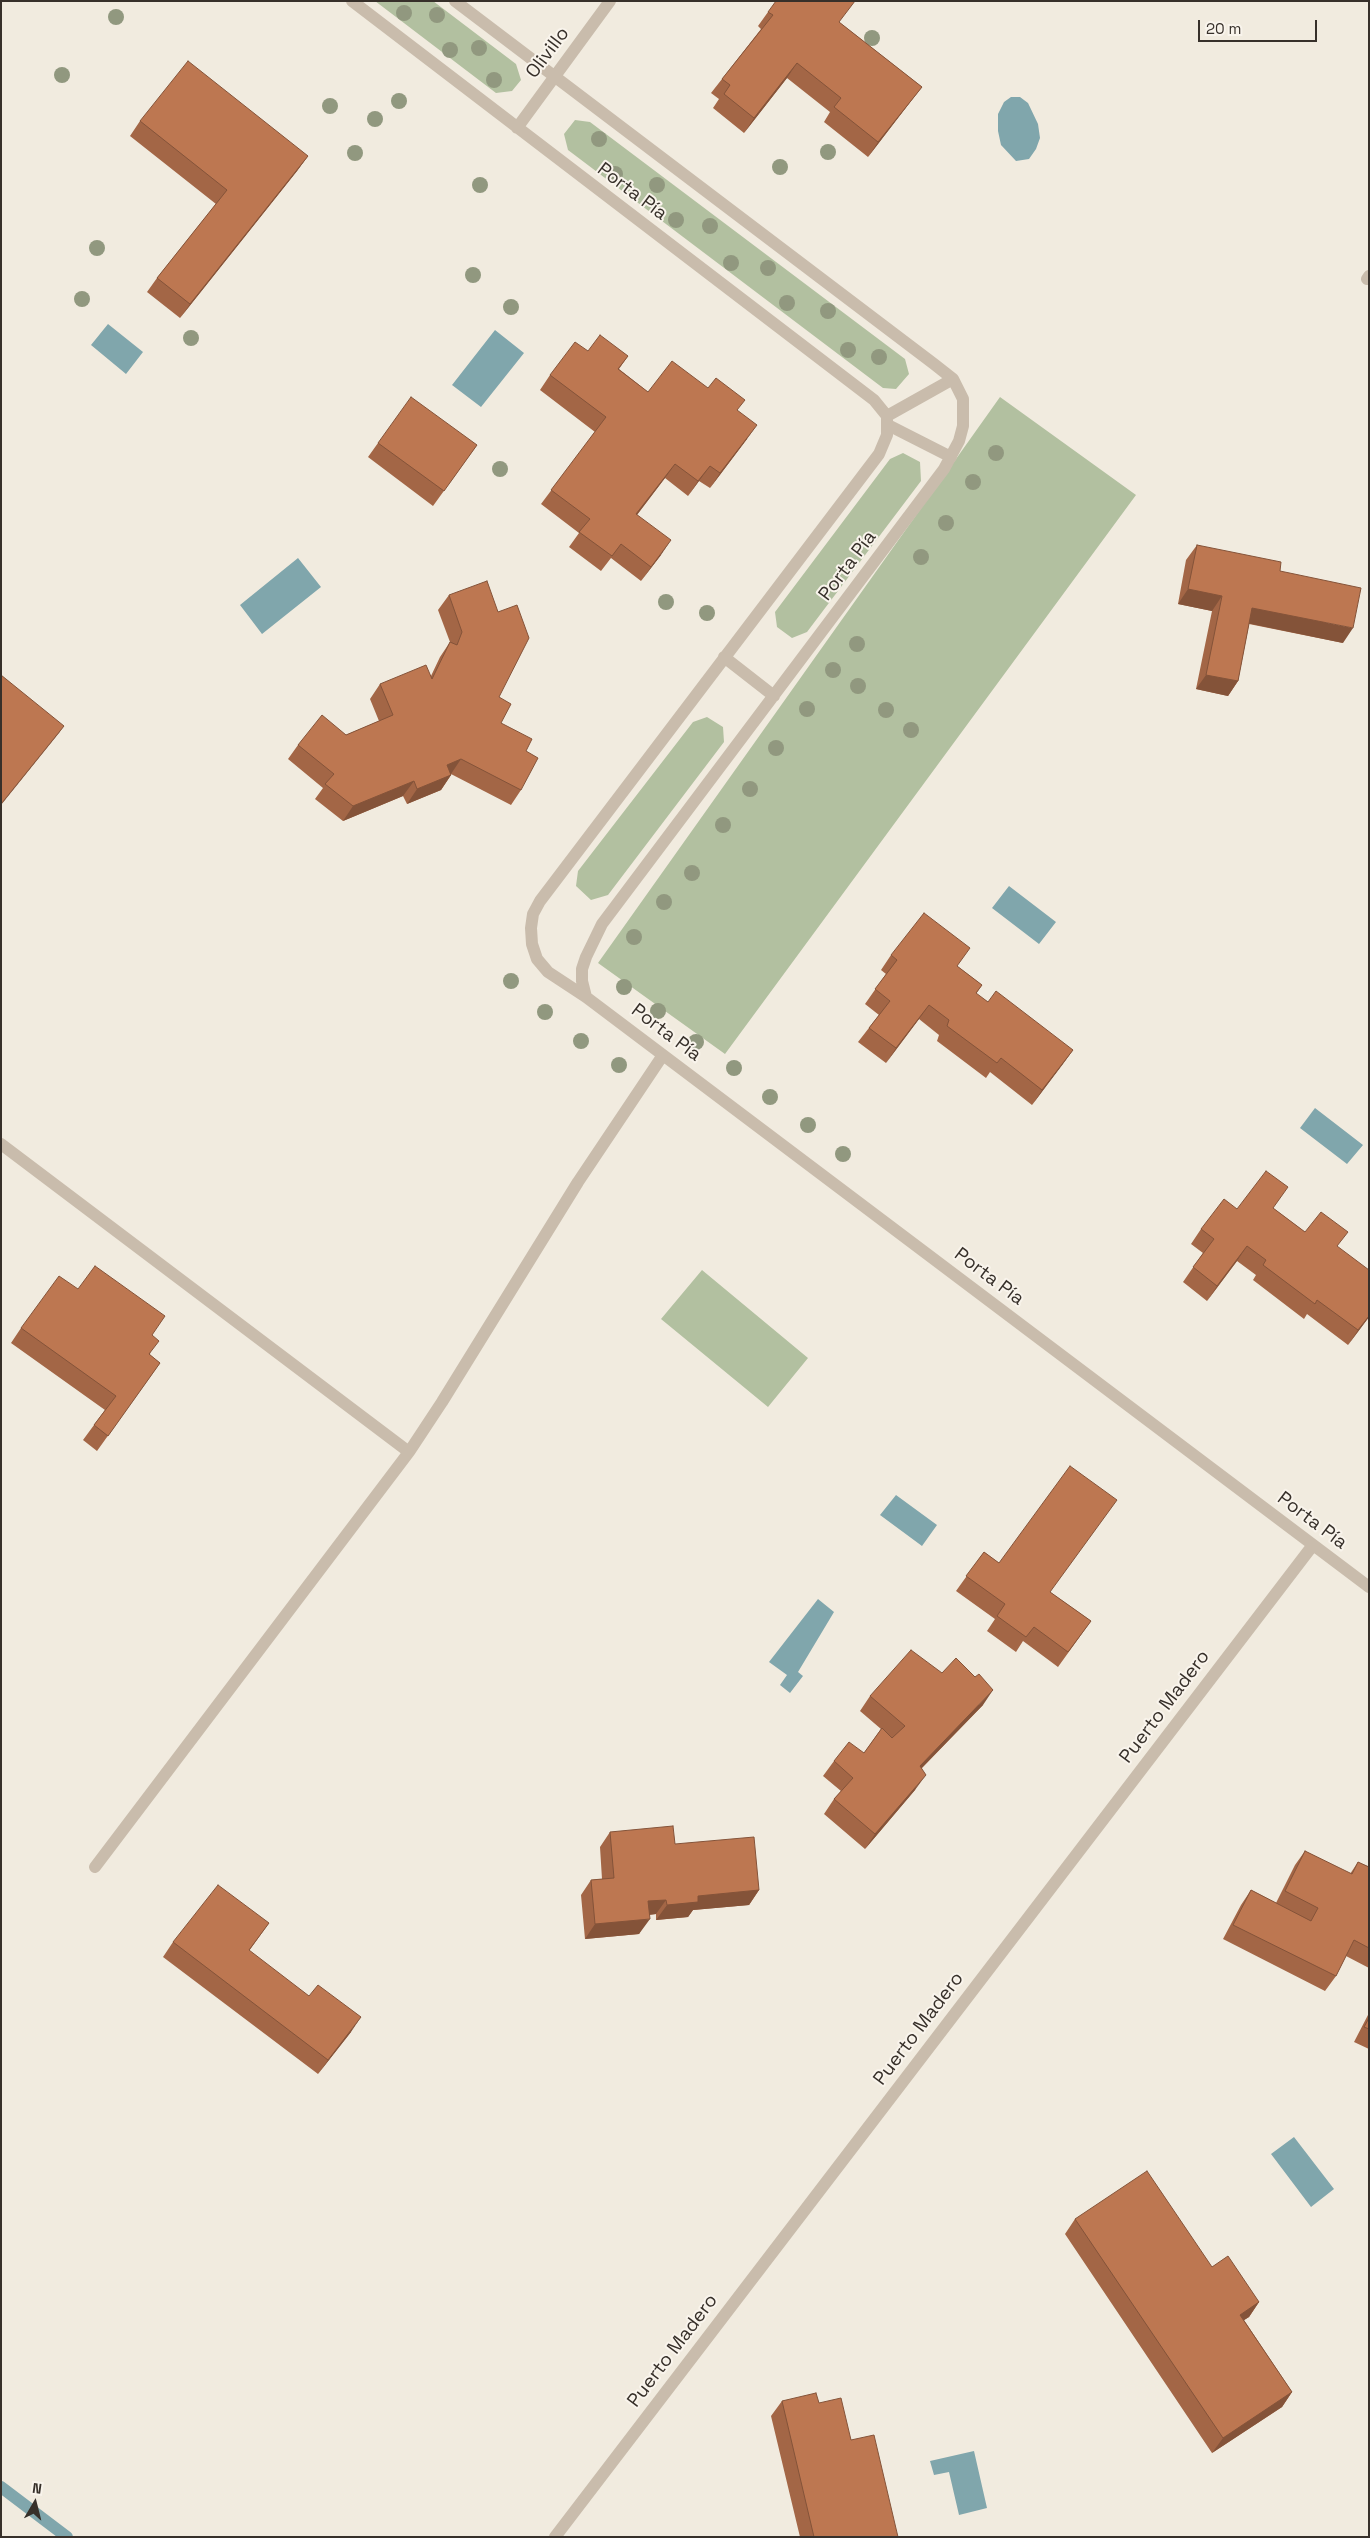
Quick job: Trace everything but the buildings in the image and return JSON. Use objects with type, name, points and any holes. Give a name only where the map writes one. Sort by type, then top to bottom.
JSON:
[{"type":"street","name":"Porta Pía","points":[[352,1],[874,400],[887,421],[951,457]]},
{"type":"street","name":"Porta Pía","points":[[455,1],[953,379],[963,399],[965,412],[958,441],[944,469],[602,924],[582,969],[582,981],[586,997]]},
{"type":"street","name":"Olivillo","points":[[517,128],[610,1]]},
{"type":"street","points":[[887,421],[953,379]]},
{"type":"street","name":"Porta Pía","points":[[887,421],[887,435],[878,454],[540,901],[533,914],[530,928],[532,944],[537,959],[548,972],[586,997],[1369,1587]]},
{"type":"street","points":[[724,657],[774,696]]},
{"type":"street","points":[[95,1868],[409,1452],[578,1182],[663,1055]]},
{"type":"street","points":[[1,1144],[409,1452]]},
{"type":"street","name":"Puerto Madero","points":[[555,2537],[1313,1545]]},
{"type":"green space","points":[[375,1],[433,1],[516,64],[521,80],[512,91],[496,93]]},
{"type":"green space","points":[[575,120],[590,122],[905,359],[909,374],[896,389],[883,388],[568,150],[564,134]]},
{"type":"green space","points":[[1000,397],[1136,495],[725,1054],[598,963]]},
{"type":"green space","points":[[903,453],[920,462],[921,481],[807,632],[792,638],[777,627],[775,612],[890,459]]},
{"type":"green space","points":[[707,717],[723,727],[724,742],[608,895],[591,900],[576,886],[578,871],[693,722]]},
{"type":"green space","points":[[702,1270],[808,1358],[768,1407],[661,1319]]},
{"type":"water","points":[[1011,97],[1020,97],[1028,103],[1038,124],[1040,138],[1036,149],[1029,159],[1016,161],[1001,145],[998,131],[998,114],[1004,102]]},
{"type":"water","points":[[108,324],[143,352],[126,374],[91,345]]},
{"type":"water","points":[[495,330],[524,353],[481,407],[452,385]]},
{"type":"water","points":[[298,558],[321,587],[262,634],[240,605]]},
{"type":"water","points":[[1009,886],[1056,922],[1039,944],[992,908]]},
{"type":"water","points":[[1315,1108],[1363,1145],[1347,1164],[1300,1128]]},
{"type":"water","points":[[896,1495],[937,1525],[922,1546],[880,1515]]},
{"type":"water","points":[[818,1599],[834,1612],[798,1672],[803,1676],[790,1693],[780,1685],[787,1675],[769,1662]]},
{"type":"water","points":[[1294,2137],[1334,2189],[1311,2207],[1271,2154]]},
{"type":"water","points":[[974,2451],[987,2508],[959,2515],[949,2472],[934,2475],[930,2461]]},
{"type":"waterway","points":[[1,2487],[67,2537]]}]
